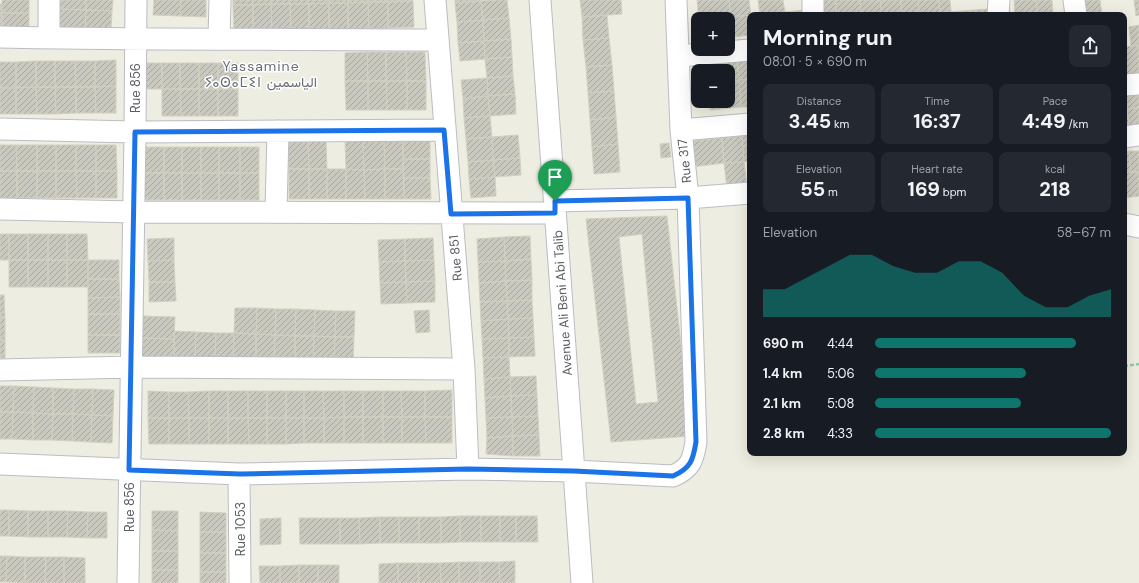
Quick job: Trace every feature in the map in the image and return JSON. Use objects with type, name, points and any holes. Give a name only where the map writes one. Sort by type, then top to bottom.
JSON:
[{"type":"street","points":[[49,0],[49,38]]},
{"type":"street","name":"Rue 856","points":[[128,583],[136,0]]},
{"type":"street","points":[[219,38],[220,0]]},
{"type":"street","name":"Rue 851","points":[[435,0],[444,130],[464,369],[468,469]]},
{"type":"street","name":"Avenue Ali Beni Abi Talib","points":[[540,0],[582,583]]},
{"type":"street","name":"Rue 317","points":[[0,464],[240,474],[468,469],[574,471],[673,476],[683,472],[689,466],[696,442],[688,198],[681,130],[676,0]]},
{"type":"street","points":[[813,0],[813,12]]},
{"type":"street","points":[[998,12],[999,0]]},
{"type":"street","points":[[1074,0],[1076,12]]},
{"type":"street","points":[[0,37],[437,40]]},
{"type":"street","points":[[678,56],[747,50]]},
{"type":"street","points":[[1127,85],[1139,84]]},
{"type":"street","points":[[681,130],[747,124]]},
{"type":"street","points":[[0,129],[135,132],[444,130]]},
{"type":"street","points":[[276,212],[278,131]]},
{"type":"street","points":[[1127,137],[1139,135]]},
{"type":"street","points":[[0,209],[134,212],[451,214],[747,193]]},
{"type":"street","points":[[1127,225],[1139,227]]},
{"type":"street","points":[[0,370],[132,368],[464,369]]},
{"type":"street","name":"Rue 1053","points":[[240,474],[240,583]]},
{"type":"path","points":[[1127,366],[1139,364]]},
{"type":"building","points":[[2,0],[29,0],[29,13],[2,13]]},
{"type":"building","points":[[60,0],[86,0],[86,10],[60,9]]},
{"type":"building","points":[[86,0],[113,0],[112,11],[86,10]]},
{"type":"building","points":[[154,0],[181,0],[180,16],[153,15]]},
{"type":"building","points":[[181,0],[206,0],[206,17],[180,16]]},
{"type":"building","points":[[233,0],[252,0],[253,5],[233,5]]},
{"type":"building","points":[[252,0],[271,0],[271,4],[253,5]]},
{"type":"building","points":[[271,0],[290,0],[290,4],[271,4]]},
{"type":"building","points":[[290,0],[308,0],[309,4],[290,4]]},
{"type":"building","points":[[308,0],[329,0],[329,3],[309,4]]},
{"type":"building","points":[[329,0],[348,0],[348,3],[329,3]]},
{"type":"building","points":[[348,0],[368,0],[368,2],[348,3]]},
{"type":"building","points":[[368,0],[387,0],[388,2],[368,2]]},
{"type":"building","points":[[387,0],[413,0],[413,1],[388,2]]},
{"type":"building","points":[[455,0],[481,0],[481,1],[455,3]]},
{"type":"building","points":[[507,0],[509,18],[483,20],[481,1]]},
{"type":"building","points":[[580,0],[621,0],[622,14],[582,17]]},
{"type":"building","points":[[697,0],[729,0],[730,12],[698,12]]},
{"type":"building","points":[[729,0],[749,0],[751,12],[747,12],[747,15],[735,17],[735,12],[730,12]]},
{"type":"building","points":[[758,0],[783,0],[785,12],[760,12]]},
{"type":"building","points":[[818,0],[836,0],[836,12],[819,12]]},
{"type":"building","points":[[836,0],[860,0],[861,12],[836,12]]},
{"type":"building","points":[[860,0],[880,0],[882,12],[861,12]]},
{"type":"building","points":[[880,0],[901,0],[902,12],[882,12]]},
{"type":"building","points":[[901,0],[918,0],[919,12],[902,12]]},
{"type":"building","points":[[918,0],[939,0],[940,12],[919,12]]},
{"type":"building","points":[[939,0],[950,0],[951,12],[940,12]]},
{"type":"building","points":[[1014,0],[1036,0],[1038,12],[1015,12]]},
{"type":"building","points":[[1036,0],[1052,0],[1053,12],[1038,12]]},
{"type":"building","points":[[1084,0],[1100,0],[1102,12],[1086,12]]},
{"type":"building","points":[[1134,0],[1139,0],[1139,15],[1136,16]]},
{"type":"building","points":[[413,1],[414,27],[388,28],[388,2]]},
{"type":"building","points":[[481,1],[483,20],[457,22],[455,3]]},
{"type":"building","points":[[368,2],[369,29],[348,29],[348,3]]},
{"type":"building","points":[[368,2],[388,2],[388,28],[369,29]]},
{"type":"building","points":[[329,3],[329,30],[309,30],[309,4]]},
{"type":"building","points":[[329,3],[348,3],[348,29],[329,30]]},
{"type":"building","points":[[0,4],[2,4],[2,32],[0,32]]},
{"type":"building","points":[[271,4],[272,31],[253,32],[253,5]]},
{"type":"building","points":[[271,4],[290,4],[291,31],[272,31]]},
{"type":"building","points":[[290,4],[309,4],[309,30],[291,31]]},
{"type":"building","points":[[233,5],[253,5],[253,32],[234,32]]},
{"type":"building","points":[[60,9],[86,10],[85,30],[59,29]]},
{"type":"building","points":[[988,9],[988,12],[961,11]]},
{"type":"building","points":[[86,10],[112,11],[111,31],[85,30]]},
{"type":"building","points":[[804,10],[804,12],[785,12]]},
{"type":"building","points":[[2,13],[29,13],[29,31],[2,32]]},
{"type":"building","points":[[607,15],[609,38],[583,40],[582,17]]},
{"type":"building","points":[[747,15],[747,35],[735,37],[735,17]]},
{"type":"building","points":[[509,18],[511,39],[484,41],[483,20]]},
{"type":"building","points":[[483,20],[484,41],[458,43],[457,22]]},
{"type":"building","points":[[1139,25],[1139,45],[1131,46],[1129,27]]},
{"type":"building","points":[[609,38],[612,65],[586,67],[583,40]]},
{"type":"building","points":[[511,39],[512,57],[485,59],[484,41]]},
{"type":"building","points":[[484,41],[485,59],[460,61],[458,43]]},
{"type":"building","points":[[1139,45],[1139,73],[1127,75],[1127,47]]},
{"type":"building","points":[[747,51],[747,79],[739,80],[737,53]]},
{"type":"building","points":[[367,52],[368,81],[345,81],[345,53]]},
{"type":"building","points":[[367,52],[386,52],[386,81],[368,81]]},
{"type":"building","points":[[386,52],[406,52],[407,81],[386,81]]},
{"type":"building","points":[[406,52],[425,52],[426,81],[407,81]]},
{"type":"building","points":[[735,53],[737,53],[739,80],[735,80],[735,64],[707,64],[706,56],[735,56]]},
{"type":"building","points":[[512,57],[513,76],[487,78],[485,59]]},
{"type":"building","points":[[116,60],[116,86],[95,87],[95,61]]},
{"type":"building","points":[[36,61],[36,87],[16,88],[16,62]]},
{"type":"building","points":[[36,61],[55,61],[55,87],[36,87]]},
{"type":"building","points":[[55,61],[75,61],[76,87],[55,87]]},
{"type":"building","points":[[75,61],[95,61],[95,87],[76,87]]},
{"type":"building","points":[[0,62],[16,62],[16,88],[0,88]]},
{"type":"building","points":[[143,63],[162,63],[162,89],[143,89]]},
{"type":"building","points":[[162,63],[180,63],[180,89],[162,89]]},
{"type":"building","points":[[180,63],[199,63],[199,89],[180,89]]},
{"type":"building","points":[[199,63],[218,63],[218,89],[199,89]]},
{"type":"building","points":[[218,63],[238,63],[238,89],[218,89]]},
{"type":"building","points":[[612,65],[614,91],[588,93],[586,67]]},
{"type":"building","points":[[513,76],[515,94],[488,96],[487,78]]},
{"type":"building","points":[[487,78],[488,96],[463,99],[461,80]]},
{"type":"building","points":[[747,79],[747,107],[741,107],[739,80]]},
{"type":"building","points":[[735,80],[739,80],[741,107],[735,108]]},
{"type":"building","points":[[345,81],[368,81],[368,110],[346,110]]},
{"type":"building","points":[[368,81],[386,81],[387,110],[368,110]]},
{"type":"building","points":[[386,81],[407,81],[407,110],[387,110]]},
{"type":"building","points":[[407,81],[426,81],[426,110],[407,110]]},
{"type":"building","points":[[1139,85],[1139,107],[1127,109],[1127,87]]},
{"type":"building","points":[[116,86],[116,113],[96,113],[95,87]]},
{"type":"building","points":[[36,87],[37,114],[16,114],[16,88]]},
{"type":"building","points":[[36,87],[55,87],[56,114],[37,114]]},
{"type":"building","points":[[55,87],[76,87],[76,113],[56,114]]},
{"type":"building","points":[[76,87],[95,87],[96,113],[76,113]]},
{"type":"building","points":[[0,88],[16,88],[16,114],[0,114]]},
{"type":"building","points":[[162,89],[180,89],[181,116],[162,116]]},
{"type":"building","points":[[180,89],[199,89],[199,116],[181,116]]},
{"type":"building","points":[[199,89],[218,89],[218,116],[199,116]]},
{"type":"building","points":[[218,89],[238,89],[238,116],[218,116]]},
{"type":"building","points":[[614,91],[616,117],[590,120],[588,93]]},
{"type":"building","points":[[515,94],[516,114],[490,116],[488,96]]},
{"type":"building","points":[[488,96],[490,116],[464,118],[463,99]]},
{"type":"building","points":[[1139,107],[1139,131],[1130,132],[1127,109]]},
{"type":"building","points":[[710,108],[731,108],[710,110]]},
{"type":"building","points":[[1127,109],[1130,132],[1127,132]]},
{"type":"building","points":[[490,116],[492,137],[466,139],[464,118]]},
{"type":"building","points":[[616,117],[618,144],[592,147],[590,120]]},
{"type":"building","points":[[518,135],[520,158],[493,160],[492,137]]},
{"type":"building","points":[[747,135],[747,162],[744,162],[742,136]]},
{"type":"building","points":[[742,136],[744,162],[724,163],[722,138]]},
{"type":"building","points":[[492,137],[493,160],[468,162],[466,139]]},
{"type":"building","points":[[722,138],[724,163],[692,167],[689,141]]},
{"type":"building","points":[[288,141],[308,141],[309,169],[289,169]]},
{"type":"building","points":[[308,141],[326,141],[327,169],[309,169]]},
{"type":"building","points":[[345,141],[363,141],[364,170],[346,169]]},
{"type":"building","points":[[363,141],[384,141],[385,169],[364,170]]},
{"type":"building","points":[[384,141],[403,141],[403,169],[385,169]]},
{"type":"building","points":[[403,141],[430,141],[430,159],[403,159]]},
{"type":"building","points":[[669,143],[671,157],[661,158],[660,144]]},
{"type":"building","points":[[618,144],[620,172],[594,174],[592,147]]},
{"type":"building","points":[[0,145],[16,145],[17,171],[0,171]]},
{"type":"building","points":[[16,145],[37,145],[37,171],[17,171]]},
{"type":"building","points":[[37,145],[56,145],[56,171],[37,171]]},
{"type":"building","points":[[56,145],[76,145],[76,171],[56,171]]},
{"type":"building","points":[[76,145],[96,145],[96,171],[76,171]]},
{"type":"building","points":[[96,145],[116,145],[117,171],[96,171]]},
{"type":"building","points":[[144,147],[164,147],[164,173],[144,173]]},
{"type":"building","points":[[164,147],[182,147],[182,173],[164,173]]},
{"type":"building","points":[[182,147],[201,147],[201,173],[182,173]]},
{"type":"building","points":[[201,147],[219,147],[219,173],[201,173]]},
{"type":"building","points":[[219,147],[240,147],[240,173],[219,173]]},
{"type":"building","points":[[240,147],[259,147],[259,173],[240,173]]},
{"type":"building","points":[[1127,151],[1129,151],[1131,172],[1127,173]]},
{"type":"building","points":[[1129,151],[1139,151],[1139,172],[1131,172]]},
{"type":"building","points":[[520,158],[521,175],[495,177],[493,160]]},
{"type":"building","points":[[403,159],[430,159],[430,178],[404,178]]},
{"type":"building","points":[[493,160],[495,177],[469,179],[468,162]]},
{"type":"building","points":[[744,162],[747,187],[727,189],[724,163]]},
{"type":"building","points":[[289,169],[309,169],[309,199],[289,199]]},
{"type":"building","points":[[309,169],[327,169],[327,199],[309,199]]},
{"type":"building","points":[[327,169],[346,169],[346,199],[327,199]]},
{"type":"building","points":[[346,169],[364,170],[365,199],[346,199]]},
{"type":"building","points":[[385,169],[385,199],[365,199],[364,170]]},
{"type":"building","points":[[385,169],[403,169],[404,199],[385,199]]},
{"type":"building","points":[[0,171],[17,171],[17,198],[0,198]]},
{"type":"building","points":[[17,171],[37,171],[37,198],[17,198]]},
{"type":"building","points":[[37,171],[56,171],[56,198],[37,198]]},
{"type":"building","points":[[56,171],[76,171],[77,198],[56,198]]},
{"type":"building","points":[[76,171],[96,171],[96,198],[77,198]]},
{"type":"building","points":[[96,171],[117,171],[117,198],[96,198]]},
{"type":"building","points":[[1139,172],[1139,196],[1127,198],[1127,173]]},
{"type":"building","points":[[144,173],[164,173],[164,200],[144,200]]},
{"type":"building","points":[[164,173],[182,173],[182,200],[164,200]]},
{"type":"building","points":[[182,173],[201,173],[201,200],[182,200]]},
{"type":"building","points":[[201,173],[219,173],[219,200],[201,200]]},
{"type":"building","points":[[219,173],[240,173],[240,200],[219,200]]},
{"type":"building","points":[[240,173],[259,173],[259,200],[240,200]]},
{"type":"building","points":[[495,177],[496,196],[471,198],[469,179]]},
{"type":"building","points":[[404,178],[430,178],[431,199],[404,199]]},
{"type":"building","points":[[667,216],[691,436],[611,442],[586,219]],"holes":[[[642,234],[658,402],[636,404],[619,237]]]},
{"type":"building","points":[[0,234],[9,234],[9,260],[0,260]]},
{"type":"building","points":[[9,234],[28,234],[28,260],[9,260]]},
{"type":"building","points":[[28,234],[48,234],[48,260],[28,260]]},
{"type":"building","points":[[48,234],[67,234],[67,260],[48,260]]},
{"type":"building","points":[[67,234],[87,234],[88,260],[67,260]]},
{"type":"building","points":[[530,236],[531,259],[505,261],[504,237]]},
{"type":"building","points":[[504,237],[505,261],[478,262],[477,239]]},
{"type":"building","points":[[174,238],[174,260],[148,261],[147,239]]},
{"type":"building","points":[[433,238],[434,260],[405,261],[405,239]]},
{"type":"building","points":[[405,239],[405,261],[379,262],[378,240]]},
{"type":"building","points":[[531,259],[532,280],[506,281],[505,261]]},
{"type":"building","points":[[9,260],[28,260],[28,287],[9,287]]},
{"type":"building","points":[[28,260],[48,260],[48,287],[28,287]]},
{"type":"building","points":[[48,260],[67,260],[67,287],[48,287]]},
{"type":"building","points":[[67,260],[88,260],[88,287],[67,287]]},
{"type":"building","points":[[88,260],[119,260],[119,279],[88,279]]},
{"type":"building","points":[[174,260],[175,282],[149,282],[148,261]]},
{"type":"building","points":[[434,260],[435,281],[406,282],[405,261]]},
{"type":"building","points":[[405,261],[406,282],[380,283],[379,262]]},
{"type":"building","points":[[505,261],[506,281],[479,283],[478,262]]},
{"type":"building","points":[[88,279],[119,279],[120,297],[88,298]]},
{"type":"building","points":[[532,280],[532,300],[507,301],[506,281]]},
{"type":"building","points":[[435,281],[435,302],[407,303],[406,282]]},
{"type":"building","points":[[506,281],[507,301],[480,302],[479,283]]},
{"type":"building","points":[[149,282],[175,282],[176,301],[149,302]]},
{"type":"building","points":[[406,282],[407,303],[381,304],[380,283]]},
{"type":"building","points":[[0,295],[4,295],[5,317],[0,317]]},
{"type":"building","points":[[120,297],[120,314],[88,314],[88,298]]},
{"type":"building","points":[[532,300],[533,318],[508,319],[507,301]]},
{"type":"building","points":[[507,301],[508,319],[481,321],[480,302]]},
{"type":"building","points":[[235,308],[257,308],[256,334],[234,333]]},
{"type":"building","points":[[257,308],[276,309],[275,335],[256,334]]},
{"type":"building","points":[[276,309],[296,309],[295,336],[275,335]]},
{"type":"building","points":[[296,309],[315,310],[314,336],[295,336]]},
{"type":"building","points":[[315,310],[336,311],[335,337],[314,336]]},
{"type":"building","points":[[429,310],[430,332],[416,333],[414,311]]},
{"type":"building","points":[[336,311],[355,311],[354,337],[335,337]]},
{"type":"building","points":[[88,314],[120,314],[120,335],[88,335]]},
{"type":"building","points":[[143,316],[175,317],[174,339],[142,338]]},
{"type":"building","points":[[0,317],[5,317],[5,340],[0,340]]},
{"type":"building","points":[[533,318],[534,337],[509,338],[508,319]]},
{"type":"building","points":[[508,319],[509,338],[482,339],[481,321]]},
{"type":"building","points":[[174,331],[196,332],[195,359],[174,358]]},
{"type":"building","points":[[196,332],[216,333],[215,359],[195,359]]},
{"type":"building","points":[[216,333],[234,333],[233,360],[215,359]]},
{"type":"building","points":[[234,333],[256,334],[256,361],[233,360]]},
{"type":"building","points":[[256,334],[275,335],[274,361],[256,361]]},
{"type":"building","points":[[88,335],[120,335],[120,353],[88,353]]},
{"type":"building","points":[[275,335],[295,336],[295,362],[274,361]]},
{"type":"building","points":[[295,336],[314,336],[313,363],[295,362]]},
{"type":"building","points":[[314,336],[335,337],[334,363],[313,363]]},
{"type":"building","points":[[335,337],[354,337],[353,364],[334,363]]},
{"type":"building","points":[[534,337],[535,356],[509,357],[509,338]]},
{"type":"building","points":[[142,338],[174,339],[174,358],[141,357]]},
{"type":"building","points":[[509,338],[509,357],[483,358],[482,339]]},
{"type":"building","points":[[0,340],[5,340],[5,358],[0,358]]},
{"type":"building","points":[[509,357],[510,377],[484,379],[483,358]]},
{"type":"building","points":[[536,376],[537,395],[511,396],[510,377]]},
{"type":"building","points":[[510,377],[511,396],[485,398],[484,379]]},
{"type":"building","points":[[0,386],[14,386],[13,412],[0,412]]},
{"type":"building","points":[[14,386],[34,387],[33,413],[13,412]]},
{"type":"building","points":[[34,387],[53,388],[53,414],[33,413]]},
{"type":"building","points":[[53,388],[74,389],[73,414],[53,414]]},
{"type":"building","points":[[74,389],[93,389],[92,415],[73,414]]},
{"type":"building","points":[[93,389],[114,390],[113,416],[92,415]]},
{"type":"building","points":[[452,390],[452,417],[425,417],[425,391]]},
{"type":"building","points":[[148,391],[169,392],[169,418],[148,418]]},
{"type":"building","points":[[209,391],[209,418],[189,418],[188,392]]},
{"type":"building","points":[[209,391],[228,391],[228,418],[209,418]]},
{"type":"building","points":[[228,391],[248,391],[248,418],[228,418]]},
{"type":"building","points":[[248,391],[267,391],[267,418],[248,418]]},
{"type":"building","points":[[267,391],[286,391],[286,418],[267,418]]},
{"type":"building","points":[[286,391],[304,391],[304,418],[286,418]]},
{"type":"building","points":[[304,391],[323,391],[324,418],[304,418]]},
{"type":"building","points":[[323,391],[344,391],[344,417],[324,418]]},
{"type":"building","points":[[344,391],[363,391],[363,417],[344,417]]},
{"type":"building","points":[[363,391],[383,391],[383,417],[363,417]]},
{"type":"building","points":[[383,391],[401,391],[402,417],[383,417]]},
{"type":"building","points":[[401,391],[425,391],[425,417],[402,417]]},
{"type":"building","points":[[169,392],[188,392],[189,418],[169,418]]},
{"type":"building","points":[[537,395],[538,416],[512,417],[511,396]]},
{"type":"building","points":[[511,396],[512,417],[486,418],[485,398]]},
{"type":"building","points":[[0,412],[13,412],[12,439],[0,439]]},
{"type":"building","points":[[13,412],[33,413],[33,440],[12,439]]},
{"type":"building","points":[[33,413],[53,414],[52,440],[33,440]]},
{"type":"building","points":[[53,414],[73,414],[72,441],[52,440]]},
{"type":"building","points":[[73,414],[92,415],[91,442],[72,441]]},
{"type":"building","points":[[92,415],[113,416],[112,443],[91,442]]},
{"type":"building","points":[[538,416],[539,435],[513,436],[512,417]]},
{"type":"building","points":[[344,417],[363,417],[363,443],[344,443]]},
{"type":"building","points":[[344,417],[344,443],[324,443],[324,418]]},
{"type":"building","points":[[363,417],[383,417],[383,443],[363,443]]},
{"type":"building","points":[[383,417],[402,417],[402,443],[383,443]]},
{"type":"building","points":[[402,417],[425,417],[426,443],[402,443]]},
{"type":"building","points":[[425,417],[452,417],[452,443],[426,443]]},
{"type":"building","points":[[512,417],[513,436],[487,438],[486,418]]},
{"type":"building","points":[[148,418],[169,418],[169,444],[149,444]]},
{"type":"building","points":[[169,418],[189,418],[189,444],[169,444]]},
{"type":"building","points":[[189,418],[209,418],[209,444],[189,444]]},
{"type":"building","points":[[209,418],[228,418],[228,444],[209,444]]},
{"type":"building","points":[[228,418],[248,418],[249,444],[228,444]]},
{"type":"building","points":[[248,418],[267,418],[267,444],[249,444]]},
{"type":"building","points":[[267,418],[286,418],[286,444],[267,444]]},
{"type":"building","points":[[286,418],[304,418],[304,443],[286,444]]},
{"type":"building","points":[[304,418],[324,418],[324,443],[304,443]]},
{"type":"building","points":[[539,435],[540,456],[513,456],[513,436]]},
{"type":"building","points":[[513,436],[513,456],[486,454],[487,438]]},
{"type":"building","points":[[0,510],[9,510],[9,536],[0,536]]},
{"type":"building","points":[[9,510],[28,511],[28,537],[9,536]]},
{"type":"building","points":[[28,511],[48,511],[48,537],[28,537]]},
{"type":"building","points":[[48,511],[68,511],[67,537],[48,537]]},
{"type":"building","points":[[68,511],[88,512],[87,538],[67,537]]},
{"type":"building","points":[[152,511],[178,511],[178,531],[152,530]]},
{"type":"building","points":[[88,512],[107,512],[107,538],[87,538]]},
{"type":"building","points":[[200,512],[226,513],[226,532],[200,532]]},
{"type":"building","points":[[460,516],[481,516],[481,542],[460,542]]},
{"type":"building","points":[[460,516],[460,542],[441,543],[441,517]]},
{"type":"building","points":[[481,516],[500,516],[500,542],[481,542]]},
{"type":"building","points":[[500,516],[516,516],[516,542],[500,542]]},
{"type":"building","points":[[516,516],[537,516],[538,542],[516,542]]},
{"type":"building","points":[[380,517],[399,517],[399,543],[380,543]]},
{"type":"building","points":[[380,517],[380,543],[360,544],[359,518]]},
{"type":"building","points":[[399,517],[419,517],[419,543],[399,543]]},
{"type":"building","points":[[419,517],[441,517],[441,543],[419,543]]},
{"type":"building","points":[[281,518],[281,544],[260,545],[260,519]]},
{"type":"building","points":[[299,518],[340,518],[340,544],[300,544]]},
{"type":"building","points":[[340,518],[359,518],[360,544],[340,544]]},
{"type":"building","points":[[152,530],[178,531],[178,551],[152,551]]},
{"type":"building","points":[[200,532],[226,532],[226,553],[200,553]]},
{"type":"building","points":[[152,551],[178,551],[178,570],[152,570]]},
{"type":"building","points":[[200,553],[226,553],[226,572],[200,572]]},
{"type":"building","points":[[0,556],[7,556],[6,582],[0,582]]},
{"type":"building","points":[[7,556],[25,557],[25,583],[6,582]]},
{"type":"building","points":[[25,557],[46,557],[45,583],[25,583]]},
{"type":"building","points":[[46,557],[64,557],[64,583],[45,583]]},
{"type":"building","points":[[64,557],[85,558],[85,583],[64,583]]},
{"type":"building","points":[[515,561],[515,583],[500,583],[499,562]]},
{"type":"building","points":[[459,562],[480,562],[480,583],[459,583]]},
{"type":"building","points":[[459,562],[459,583],[441,583],[440,563]]},
{"type":"building","points":[[480,562],[499,562],[500,583],[480,583]]},
{"type":"building","points":[[398,563],[398,583],[379,583],[379,564]]},
{"type":"building","points":[[398,563],[418,563],[419,583],[398,583]]},
{"type":"building","points":[[418,563],[440,563],[441,583],[419,583]]},
{"type":"building","points":[[299,565],[299,583],[280,583],[280,566]]},
{"type":"building","points":[[299,565],[318,565],[318,583],[299,583]]},
{"type":"building","points":[[318,565],[339,565],[339,583],[318,583]]},
{"type":"building","points":[[259,566],[280,566],[280,583],[260,583]]},
{"type":"building","points":[[152,570],[178,570],[178,583],[152,583]]},
{"type":"building","points":[[200,572],[226,572],[226,583],[200,583]]},
{"type":"district","name":"Yassamine ⵢⴰⵙⴰⵎⵉⵏ الياسمين","points":[[261,74]]},
{"type":"route","points":[[444,130],[451,214],[555,213],[555,201],[688,198],[696,442],[689,466],[683,472],[673,476],[574,471],[468,469],[240,474],[129,470],[135,132],[444,130]]}]
